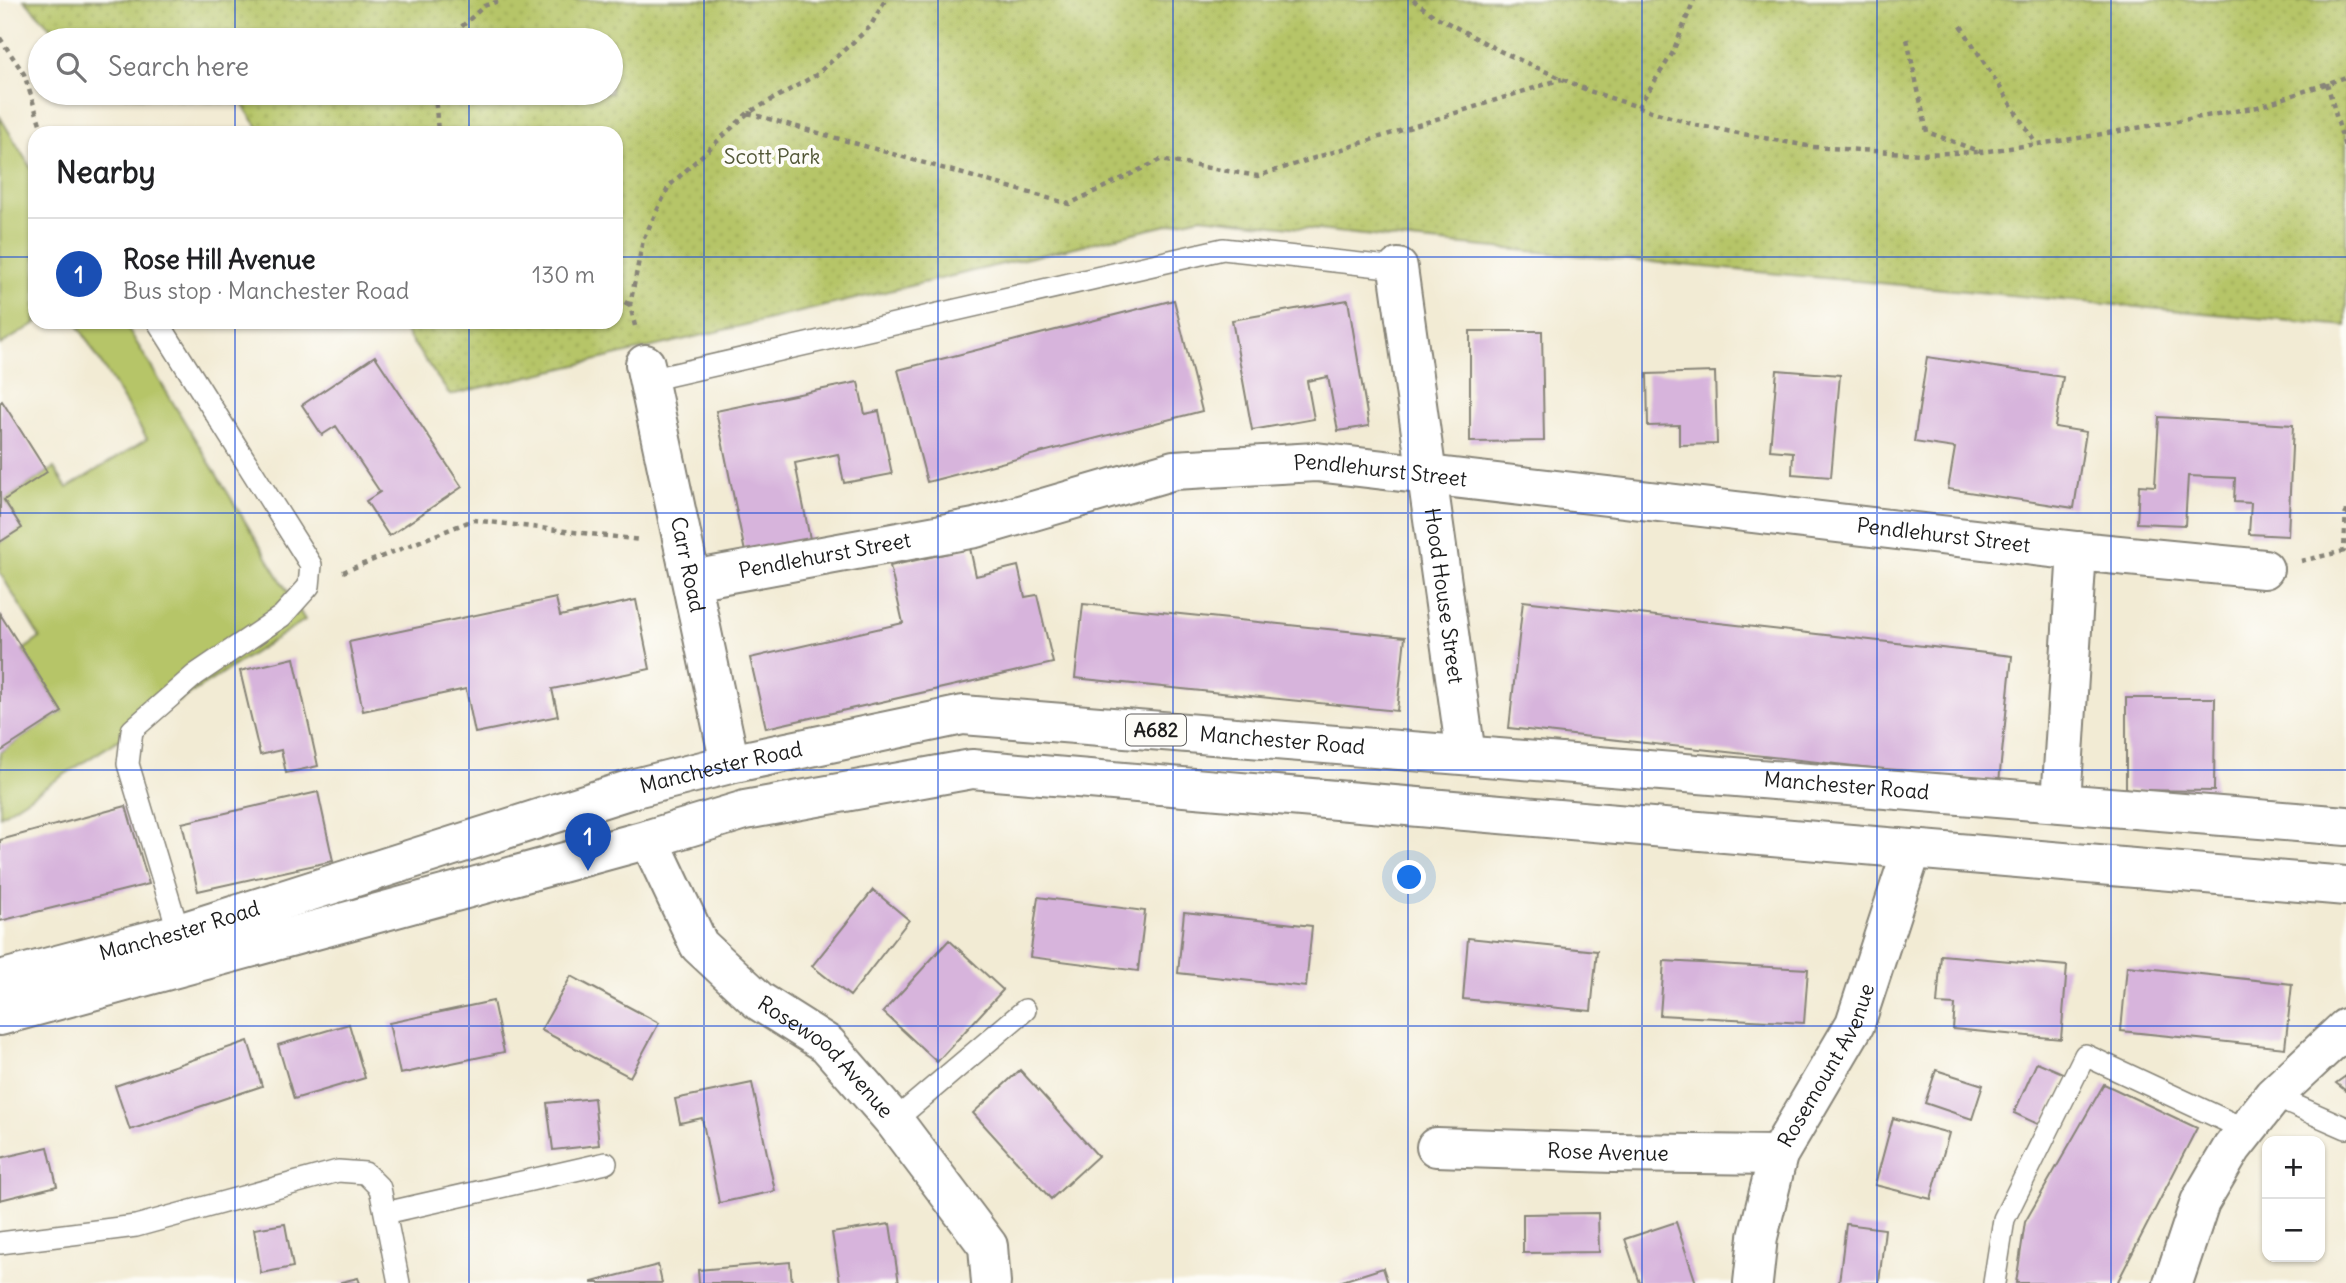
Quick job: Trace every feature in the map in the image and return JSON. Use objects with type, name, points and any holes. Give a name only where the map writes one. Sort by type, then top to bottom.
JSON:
[{"type":"main road","name":"Hood House Street","points":[[1398,268],[1466,755],[1477,812]]},
{"type":"main road","name":"Carr Road","points":[[647,372],[730,764],[745,810]]},
{"type":"main road","name":"Pendlehurst Street","points":[[688,563],[975,528],[1174,470],[1316,462],[2077,551],[2264,569]]},
{"type":"main road","points":[[2058,861],[2077,551]]},
{"type":"main road","name":"Manchester Road","points":[[0,980],[179,933],[635,788],[730,764],[963,715],[2346,826]]},
{"type":"main road","name":"Manchester Road","points":[[0,1016],[649,839],[745,810],[972,769],[2346,886]]},
{"type":"main road","name":"Rosewood Avenue","points":[[635,788],[649,839],[699,945],[759,1001],[827,1044],[894,1121],[988,1247],[991,1283]]},
{"type":"main road","name":"Rosemount Avenue","points":[[1753,1283],[1758,1237],[1778,1155],[1856,1024],[1912,849],[1916,793]]},
{"type":"main road","points":[[2173,1283],[2200,1202],[2232,1148],[2273,1096],[2346,1027]]},
{"type":"main road","name":"Rose Avenue","points":[[1436,1147],[1778,1155]]},
{"type":"lane","points":[[647,372],[1223,249],[1398,268]]},
{"type":"lane","points":[[162,329],[311,565],[309,586],[282,616],[195,675],[132,730],[128,764],[179,933]]},
{"type":"lane","points":[[894,1121],[1025,1010]]},
{"type":"lane","points":[[1994,1283],[2004,1219],[2085,1055],[2246,1130]]},
{"type":"lane","points":[[2273,1096],[2346,1128]]},
{"type":"lane","points":[[385,1213],[606,1163]]},
{"type":"lane","points":[[0,1243],[136,1226],[338,1171],[365,1173],[380,1188],[399,1283]]},
{"type":"path","points":[[460,28],[484,6],[501,0]]},
{"type":"path","points":[[647,372],[630,305],[643,240],[669,186],[748,113],[816,75],[870,27],[885,0]]},
{"type":"path","points":[[1413,0],[1433,15],[1489,45],[1589,92],[1695,125],[1813,148],[1921,154],[1981,152],[2258,107],[2346,77]]},
{"type":"path","points":[[1638,107],[1672,54],[1694,0]]},
{"type":"path","points":[[1961,26],[2036,144]]},
{"type":"path","points":[[0,38],[24,74],[28,86]]},
{"type":"path","points":[[1907,39],[1927,132],[1981,152]]},
{"type":"path","points":[[748,113],[1069,204],[1160,160],[1258,176],[1562,79]]},
{"type":"path","points":[[2327,83],[2346,151]]},
{"type":"path","points":[[34,105],[41,126]]},
{"type":"path","points":[[436,105],[437,126]]},
{"type":"path","points":[[623,301],[630,305]]},
{"type":"path","points":[[2264,569],[2345,551],[2346,508]]},
{"type":"path","points":[[309,586],[473,520],[688,563]]},
{"type":"green space","name":"Scott Park","points":[[24,0],[2346,0],[2346,326],[1399,239],[1201,217],[450,395],[403,329],[623,329],[623,126],[257,126],[243,105],[623,105],[623,28],[51,28]]},
{"type":"green space","points":[[0,117],[28,163],[28,328],[0,345]]},
{"type":"green space","points":[[80,329],[128,329],[305,620],[0,816],[0,752],[62,712],[23,650],[40,638],[0,573],[0,542],[21,528],[4,500],[54,468],[67,488],[147,439]]},
{"type":"building","points":[[1174,300],[1202,411],[927,482],[898,370]]},
{"type":"building","points":[[1348,300],[1369,426],[1338,431],[1328,377],[1307,381],[1314,419],[1252,430],[1232,320]]},
{"type":"building","points":[[1470,331],[1542,331],[1544,441],[1470,442]]},
{"type":"building","points":[[375,356],[462,487],[389,536],[366,501],[380,492],[336,426],[322,435],[302,405]]},
{"type":"building","points":[[1927,357],[2063,377],[2055,427],[2086,432],[2074,508],[1948,489],[1955,448],[1914,442]]},
{"type":"building","points":[[1777,370],[1840,375],[1831,477],[1792,474],[1793,452],[1770,450]]},
{"type":"building","points":[[1715,372],[1717,444],[1679,445],[1679,425],[1648,426],[1647,374]]},
{"type":"building","points":[[858,382],[865,414],[879,411],[892,474],[844,483],[838,454],[795,463],[810,539],[745,552],[716,411]]},
{"type":"building","points":[[2,401],[47,472],[4,500],[22,528],[0,542],[0,403]]},
{"type":"building","points":[[2159,417],[2293,425],[2288,536],[2249,534],[2251,503],[2234,502],[2235,478],[2188,476],[2185,525],[2137,523],[2139,485],[2155,486]]},
{"type":"building","points":[[970,548],[976,576],[1018,566],[1025,597],[1037,595],[1053,663],[766,728],[750,658],[903,623],[890,566]]},
{"type":"building","points":[[556,598],[560,616],[636,600],[650,669],[552,689],[558,716],[475,733],[466,689],[363,711],[349,642]]},
{"type":"building","points":[[1523,601],[2012,656],[1999,782],[1509,728]]},
{"type":"building","points":[[1083,604],[1405,637],[1397,711],[1075,678]]},
{"type":"building","points":[[0,614],[62,712],[0,752]]},
{"type":"building","points":[[294,658],[318,766],[286,773],[281,750],[260,755],[240,671]]},
{"type":"building","points":[[2126,698],[2215,698],[2214,791],[2126,790]]},
{"type":"building","points":[[318,792],[333,861],[198,891],[182,823]]},
{"type":"building","points":[[126,806],[149,884],[0,921],[0,840]]},
{"type":"building","points":[[873,890],[909,920],[850,996],[812,966]]},
{"type":"building","points":[[1038,897],[1145,911],[1138,971],[1030,957]]},
{"type":"building","points":[[1184,912],[1312,926],[1306,987],[1178,973]]},
{"type":"building","points":[[1468,938],[1597,951],[1591,1011],[1463,999]]},
{"type":"building","points":[[949,940],[1003,990],[937,1062],[883,1012]]},
{"type":"building","points":[[1941,955],[2067,966],[2061,1039],[1953,1029],[1955,1005],[1937,1004]]},
{"type":"building","points":[[1664,961],[1808,969],[1804,1023],[1660,1015]]},
{"type":"building","points":[[2127,966],[2292,984],[2285,1048],[2121,1031]]},
{"type":"building","points":[[571,976],[659,1023],[630,1077],[541,1030]]},
{"type":"building","points":[[493,1001],[504,1052],[400,1074],[389,1023]]},
{"type":"building","points":[[349,1024],[365,1078],[294,1099],[278,1045]]},
{"type":"building","points":[[248,1041],[262,1086],[130,1130],[115,1086]]},
{"type":"building","points":[[2037,1062],[2065,1074],[2042,1126],[2014,1113]]},
{"type":"building","points":[[1020,1070],[1098,1156],[1051,1199],[973,1113]]},
{"type":"building","points":[[1936,1070],[1983,1085],[1972,1119],[1925,1103]]},
{"type":"building","points":[[2346,1076],[2346,1091],[2336,1083]]},
{"type":"building","points":[[752,1083],[775,1191],[719,1203],[702,1118],[680,1123],[675,1099]]},
{"type":"building","points":[[2104,1084],[2197,1128],[2117,1283],[2016,1283],[2025,1222]]},
{"type":"building","points":[[594,1098],[599,1145],[553,1150],[547,1103]]},
{"type":"building","points":[[1893,1118],[1949,1133],[1931,1199],[1875,1185]]},
{"type":"building","points":[[48,1147],[57,1186],[0,1200],[0,1158]]},
{"type":"building","points":[[1598,1213],[1599,1252],[1523,1253],[1523,1214]]},
{"type":"building","points":[[1676,1222],[1696,1283],[1640,1283],[1625,1239]]},
{"type":"building","points":[[285,1224],[293,1267],[261,1273],[254,1229]]},
{"type":"building","points":[[890,1224],[899,1283],[840,1283],[832,1233]]},
{"type":"building","points":[[1846,1224],[1885,1229],[1879,1283],[1839,1283]]},
{"type":"building","points":[[790,1262],[792,1283],[699,1283],[698,1270]]},
{"type":"building","points":[[658,1265],[662,1283],[592,1283],[592,1282]]},
{"type":"building","points":[[1383,1268],[1388,1283],[1339,1283],[1339,1282]]},
{"type":"building","points":[[358,1278],[360,1283],[341,1283],[341,1282]]},
{"type":"place","name":"Rose Hill Avenue","points":[[588,871]]}]
